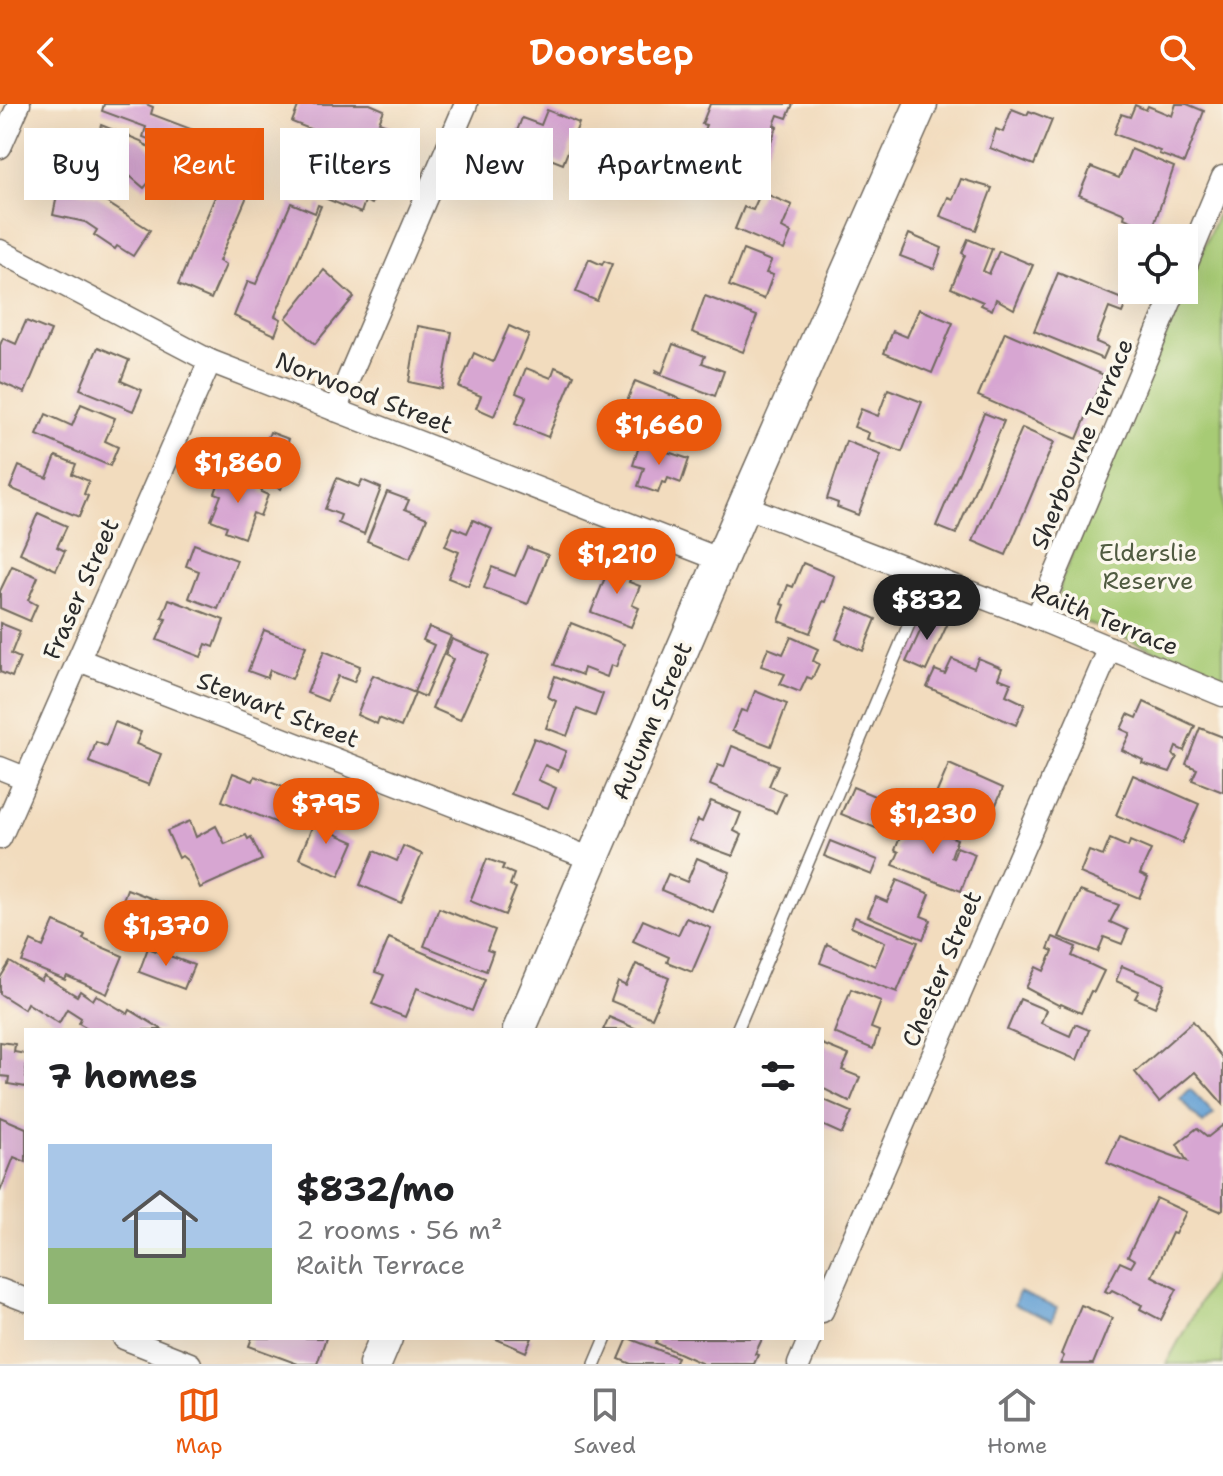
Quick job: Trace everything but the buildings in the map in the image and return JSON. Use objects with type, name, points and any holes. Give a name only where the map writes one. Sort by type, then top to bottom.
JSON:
[{"type":"street","points":[[0,147],[19,104]]},
{"type":"street","points":[[335,410],[466,104]]},
{"type":"street","name":"Autumn Street","points":[[520,1028],[921,104]]},
{"type":"street","points":[[1198,237],[1223,177]]},
{"type":"street","name":"Norwood Street","points":[[0,251],[210,361],[721,560]]},
{"type":"street","name":"Sherbourne Terrace","points":[[1037,618],[1169,304]]},
{"type":"street","name":"Fraser Street","points":[[0,838],[210,361]]},
{"type":"street","name":"Raith Terrace","points":[[744,506],[1037,618],[1223,695]]},
{"type":"street","name":"Chester Street","points":[[824,1306],[1110,648]]},
{"type":"street","name":"Stewart Street","points":[[79,660],[592,859]]},
{"type":"street","points":[[0,768],[25,778]]},
{"type":"street","points":[[0,1290],[24,1299]]},
{"type":"street","points":[[129,1340],[190,1364]]},
{"type":"street","points":[[375,1364],[385,1340]]},
{"type":"street","points":[[799,1364],[809,1340]]},
{"type":"lane","points":[[738,1028],[929,577]]},
{"type":"lane","points":[[595,1364],[605,1340]]},
{"type":"green space","name":"Elderslie Reserve","points":[[1223,202],[1223,678],[1074,618],[1060,603],[1061,581],[1179,304],[1198,304],[1198,260]]},
{"type":"green space","points":[[1223,1260],[1223,1364],[1166,1364]]},
{"type":"water","points":[[1190,1089],[1214,1114],[1203,1124],[1180,1099]]},
{"type":"water","points":[[1019,1292],[1057,1308],[1052,1321],[1014,1305]]}]
